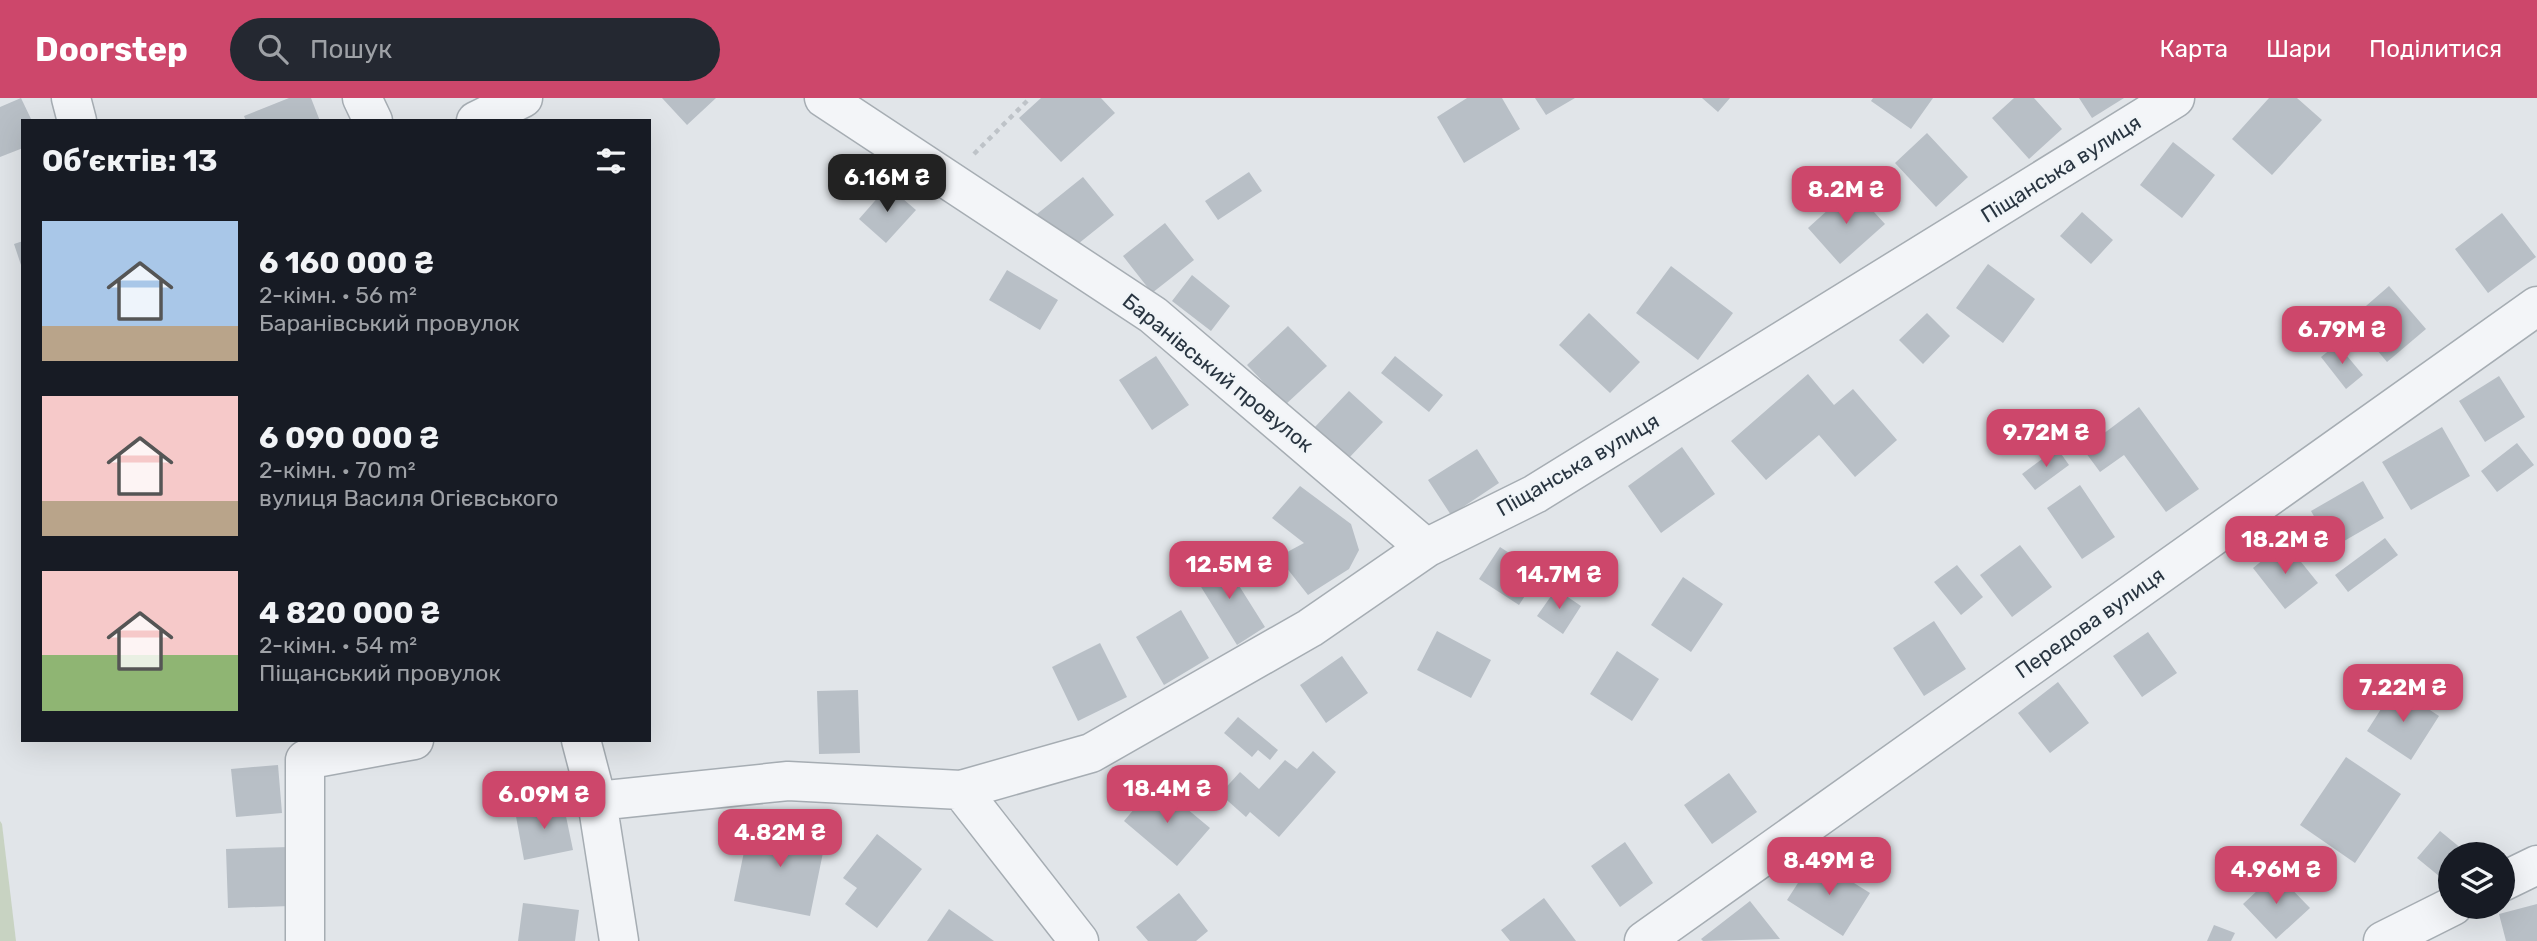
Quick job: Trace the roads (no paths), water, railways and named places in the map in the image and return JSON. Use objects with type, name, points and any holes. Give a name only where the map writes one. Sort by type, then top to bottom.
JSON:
[{"type":"street","points":[[71,98],[76,119]]},
{"type":"street","points":[[362,98],[372,119]]},
{"type":"street","points":[[480,119],[523,98]]},
{"type":"street","name":"Баранівський провулок","points":[[824,98],[1153,315],[1426,548]]},
{"type":"street","name":"Піщанська вулиця","points":[[597,801],[788,781],[961,790],[1091,753],[1310,628],[1426,548],[1535,494],[2175,98]]},
{"type":"street","name":"Передова вулиця","points":[[1644,941],[2537,306]]},
{"type":"street","points":[[305,941],[305,760],[403,742]]},
{"type":"street","points":[[582,742],[597,801],[619,941]]},
{"type":"street","points":[[961,790],[1079,941]]},
{"type":"street","points":[[2515,876],[2537,865]]},
{"type":"street","points":[[2383,941],[2438,914]]}]
